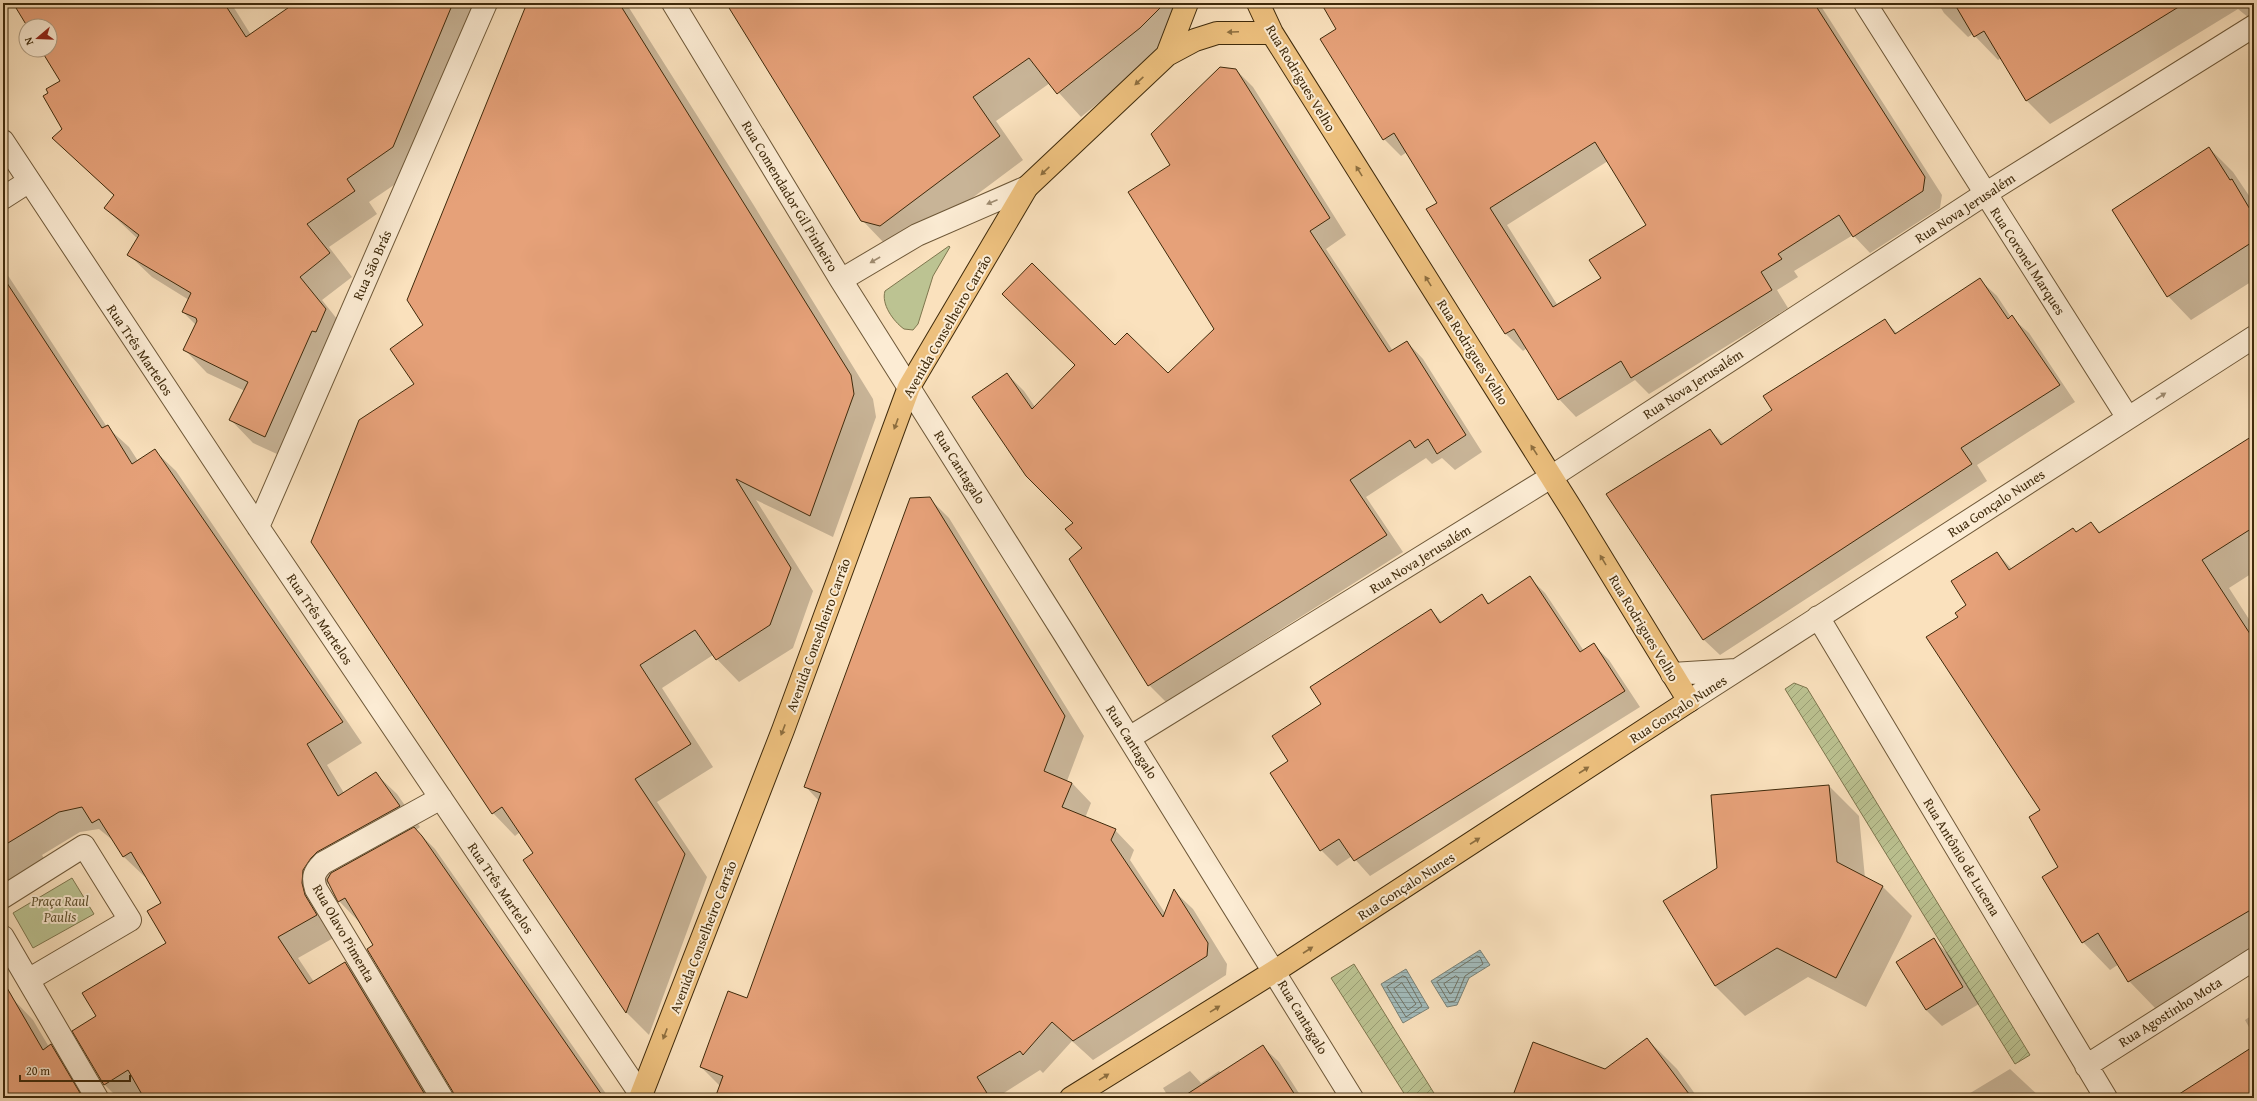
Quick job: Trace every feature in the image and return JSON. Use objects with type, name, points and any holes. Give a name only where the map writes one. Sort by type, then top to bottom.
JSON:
[{"type":"main road","name":"Avenida Conselheiro Carrão","points":[[641,1096],[783,730],[909,387],[1028,187],[1167,54],[1187,3]]},
{"type":"main road","name":"Rua Rodrigues Velho","points":[[1258,3],[1272,33],[1551,477],[1689,702]]},
{"type":"main road","points":[[1167,54],[1195,40],[1217,33],[1272,33]]},
{"type":"main road","name":"Rua Gonçalo Nunes","points":[[1071,1098],[1275,971],[1689,702]]},
{"type":"street","name":"Rua São Brás","points":[[258,527],[486,3]]},
{"type":"street","name":"Rua Comendador Gil Pinheiro","points":[[673,3],[841,280],[909,387]]},
{"type":"street","name":"Rua Coronel Marques","points":[[1864,3],[2128,418]]},
{"type":"street","name":"Rua Nova Jerusalém","points":[[1129,738],[1551,477],[1985,194],[2254,26]]},
{"type":"street","name":"Rua Três Martelos","points":[[3,141],[28,182],[258,527],[641,1096]]},
{"type":"street","points":[[3,198],[28,182]]},
{"type":"street","name":"Avenida Conselheiro Carrão","points":[[841,280],[917,236],[1028,187]]},
{"type":"street","name":"Rua Gonçalo Nunes","points":[[1689,702],[1818,617],[2254,337]]},
{"type":"street","name":"Rua Cantagalo","points":[[909,387],[1275,971],[1352,1098]]},
{"type":"street","name":"Rua Antônio de Lucena","points":[[1818,617],[2106,1098]]},
{"type":"street","name":"Rua Gonçalo Nunes","points":[[1672,674],[1739,670]]},
{"type":"street","name":"Rua Olavo Pimenta","points":[[441,798],[323,863],[316,870],[313,879],[316,889],[442,1098]]},
{"type":"street","points":[[3,897],[84,846],[130,920],[28,980]]},
{"type":"street","points":[[3,937],[97,1098]]},
{"type":"street","name":"Rua Agostinho Mota","points":[[2086,1066],[2254,959]]},
{"type":"green space","points":[[949,246],[950,247],[933,276],[918,324],[913,330],[904,329],[896,322],[886,307],[884,296],[885,291]]},
{"type":"green space","points":[[1794,683],[1807,688],[2030,1055],[2015,1064],[1785,689]]},
{"type":"green space","name":"Praça Raul Paulis","points":[[72,878],[94,914],[33,948],[13,913]]},
{"type":"green space","points":[[1354,964],[1437,1098],[1407,1098],[1331,978]]},
{"type":"water","points":[[1480,950],[1490,965],[1469,978],[1457,1005],[1447,1007],[1431,981]]},
{"type":"water","points":[[1406,969],[1429,1008],[1403,1023],[1381,984]]},
{"type":"building","points":[[13,3],[224,3],[246,37],[295,3],[453,3],[393,147],[347,179],[355,191],[307,224],[330,253],[300,277],[326,309],[316,332],[312,331],[265,437],[229,420],[248,382],[183,350],[197,321],[196,318],[182,312],[191,293],[127,255],[139,235],[104,208],[114,195],[52,138],[62,129],[43,96],[48,93],[46,89],[60,81],[46,58],[58,58],[58,18],[22,18]]},
{"type":"building","points":[[527,3],[619,3],[851,375],[854,394],[810,516],[736,479],[791,568],[770,625],[716,660],[695,630],[640,665],[691,744],[635,779],[685,854],[626,1013],[523,860],[533,853],[502,807],[492,814],[311,542],[359,420],[414,384],[390,349],[423,325],[407,300]]},
{"type":"building","points":[[726,3],[1165,3],[1140,28],[1057,94],[1029,58],[973,97],[1000,136],[880,226],[861,221]]},
{"type":"building","points":[[1321,3],[1814,3],[1925,177],[1923,191],[1853,237],[1839,215],[1778,254],[1782,259],[1761,272],[1772,290],[1631,378],[1621,361],[1558,400],[1514,329],[1505,334],[1426,209],[1437,203],[1394,133],[1383,140],[1320,39],[1336,29]],"holes":[[[1595,142],[1646,225],[1589,260],[1601,278],[1553,307],[1490,208]]]},
{"type":"building","points":[[1954,3],[2185,3],[2026,101],[1984,31],[1974,37]]},
{"type":"building","points":[[1220,67],[1236,69],[1330,218],[1310,231],[1389,352],[1407,341],[1466,435],[1437,454],[1428,439],[1415,448],[1410,440],[1350,480],[1387,535],[1148,686],[1069,559],[1082,548],[1065,529],[1073,523],[1026,476],[972,397],[1007,373],[1032,409],[1075,365],[1002,294],[1032,263],[1115,345],[1127,333],[1168,373],[1214,329],[1128,192],[1170,165],[1151,134]]},
{"type":"building","points":[[2209,147],[2230,180],[2232,179],[2254,216],[2254,241],[2167,297],[2112,210]]},
{"type":"building","points":[[3,277],[102,428],[108,425],[132,464],[155,449],[343,722],[307,744],[338,796],[376,772],[400,806],[317,852],[311,858],[303,870],[302,883],[305,895],[317,915],[278,937],[309,984],[345,962],[427,1098],[144,1098],[128,1070],[104,1085],[72,1031],[96,1016],[82,993],[166,943],[147,911],[161,903],[131,852],[123,857],[99,819],[92,823],[82,807],[59,812],[3,846]]},
{"type":"building","points":[[1980,278],[2008,319],[2012,315],[2060,385],[1961,448],[1972,464],[1703,640],[1606,494],[1710,429],[1721,445],[1772,410],[1763,396],[1885,319],[1895,334]]},
{"type":"building","points":[[2254,435],[2254,527],[2202,560],[2254,640],[2254,908],[2128,982],[2098,933],[2082,943],[2042,877],[2058,867],[2029,817],[2040,810],[1926,637],[1958,617],[1955,613],[1966,605],[1951,581],[1997,552],[2009,570],[2073,528],[2076,532],[2091,522],[2099,533]]},
{"type":"building","points":[[930,497],[1065,716],[1044,771],[1072,783],[1062,807],[1116,829],[1111,840],[1163,917],[1174,889],[1208,943],[1207,956],[1073,1041],[1052,1022],[1023,1055],[1020,1051],[977,1077],[990,1098],[715,1098],[723,1076],[700,1067],[728,991],[747,998],[821,793],[804,787],[910,498]]},
{"type":"building","points":[[1530,576],[1580,652],[1594,643],[1625,691],[1354,861],[1339,839],[1320,851],[1270,773],[1288,761],[1272,736],[1321,704],[1310,687],[1431,609],[1440,623],[1482,594],[1488,604]]},
{"type":"building","points":[[1829,785],[1837,862],[1883,886],[1836,978],[1777,948],[1715,986],[1663,901],[1717,868],[1711,795]]},
{"type":"building","points":[[414,827],[422,836],[604,1098],[454,1098],[453,1092],[367,949],[373,945],[345,898],[338,902],[327,880],[331,873]]},
{"type":"building","points":[[1934,938],[1963,987],[1926,1010],[1896,962]]},
{"type":"building","points":[[3,981],[43,1050],[51,1044],[83,1098],[3,1098]]},
{"type":"building","points":[[1647,1038],[1692,1098],[1512,1098],[1533,1042],[1605,1069]]},
{"type":"building","points":[[1263,1045],[1297,1098],[1181,1098]]},
{"type":"building","points":[[2254,1046],[2254,1098],[2173,1098]]}]
